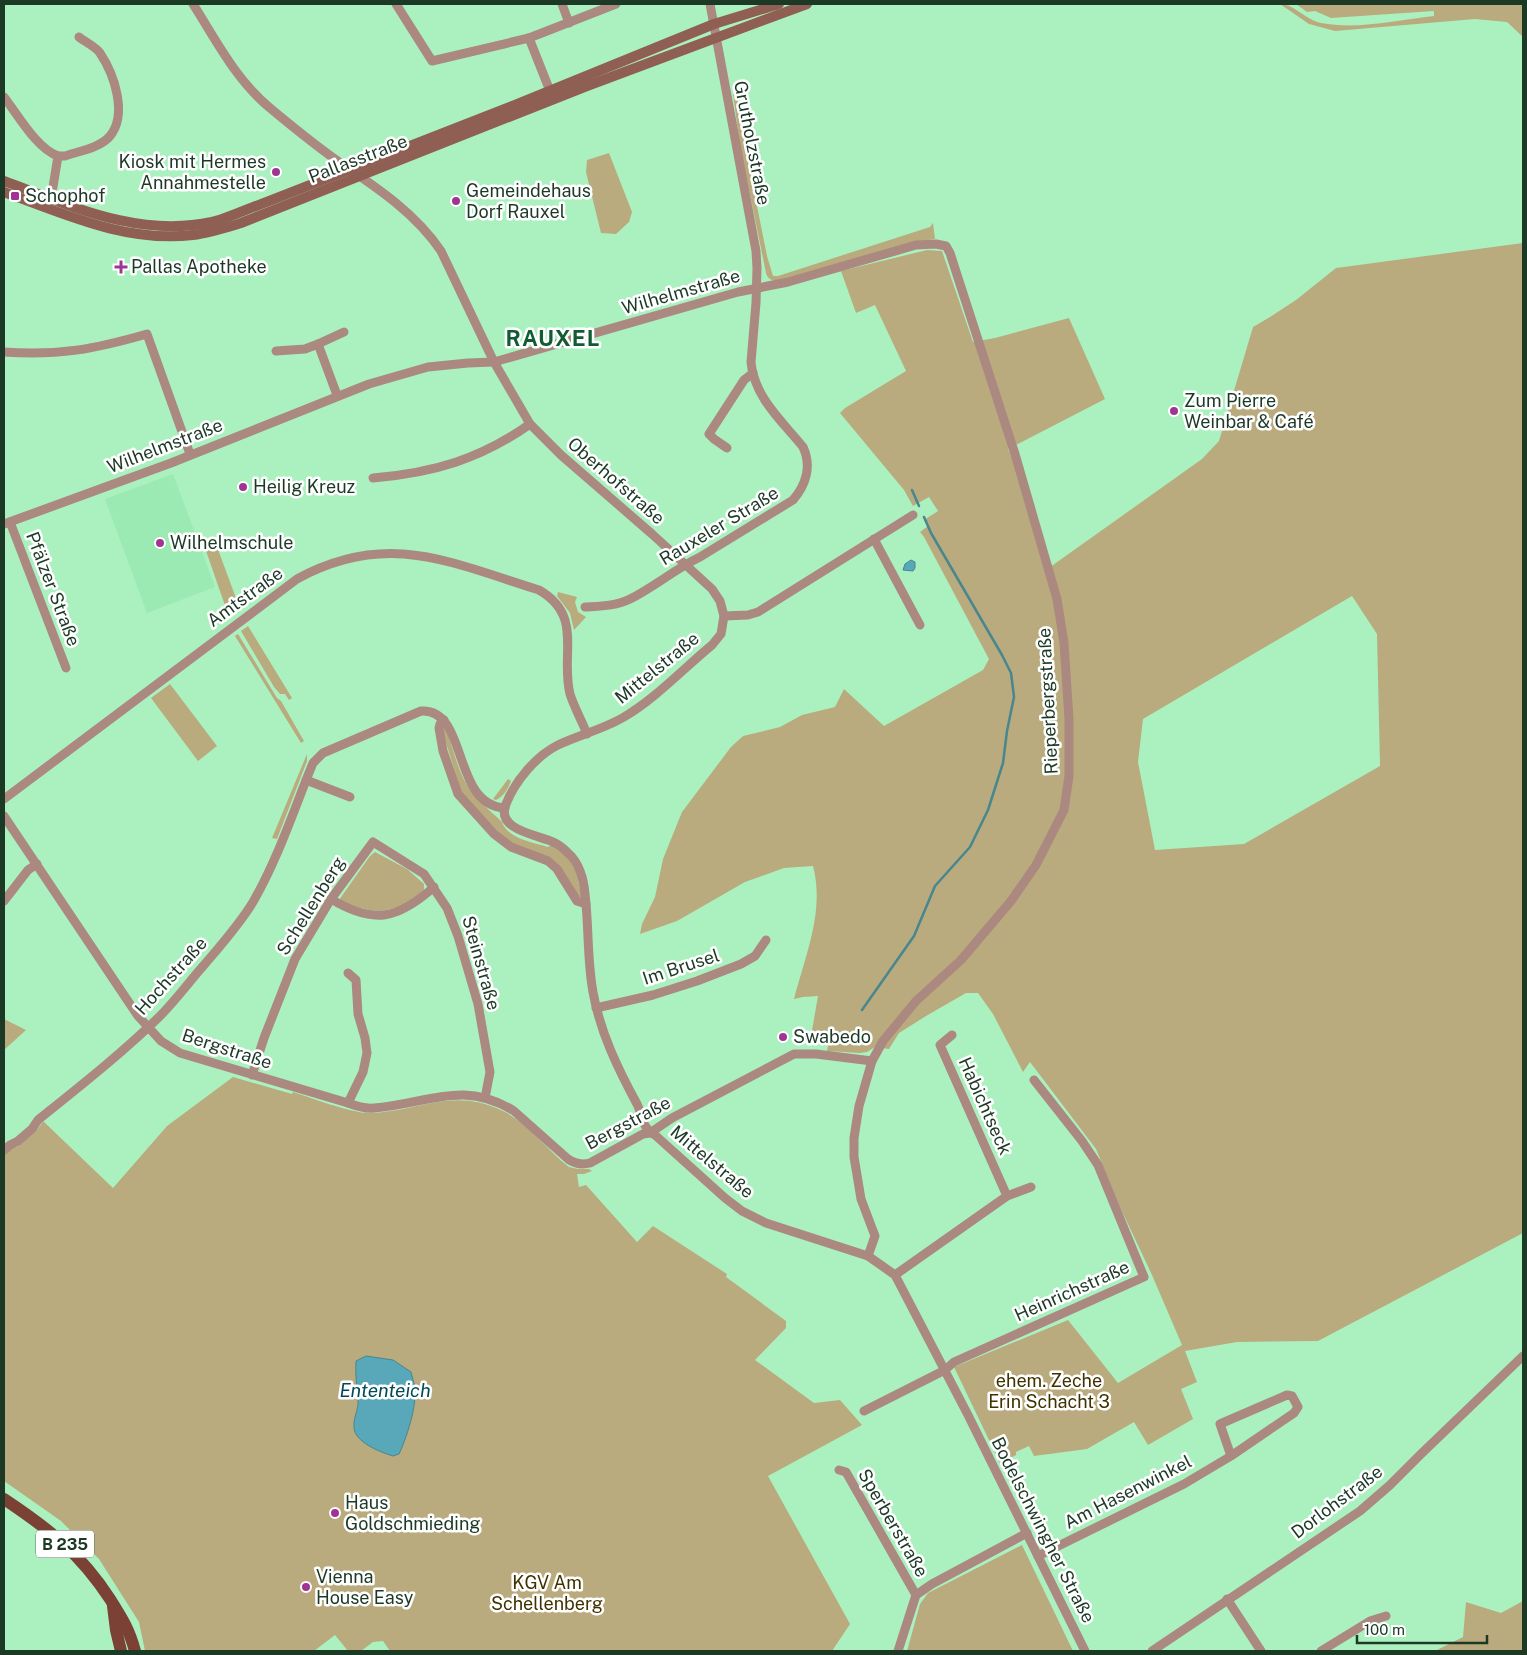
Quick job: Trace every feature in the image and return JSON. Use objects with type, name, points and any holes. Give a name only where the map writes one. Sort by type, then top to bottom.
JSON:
[{"type":"main road","name":"Pallasstraße","points":[[4,181],[47,203],[106,229],[159,235],[192,235],[216,231],[361,176],[714,24],[779,4]]},
{"type":"main road","name":"Pallasstraße","points":[[4,192],[115,220],[160,226],[213,222],[551,95],[716,38],[807,4]]},
{"type":"main road","name":"B 235","points":[[4,1500],[32,1517],[66,1544],[86,1565],[129,1629],[135,1651]]},
{"type":"main road","name":"B 235","points":[[113,1604],[121,1651]]},
{"type":"street","name":"Oberhofstraße","points":[[193,4],[231,64],[249,87],[270,108],[411,216],[433,239],[494,362],[530,424],[561,455],[712,589],[720,602],[724,616]]},
{"type":"street","points":[[396,4],[432,61],[529,38],[616,4]]},
{"type":"street","points":[[562,4],[569,23]]},
{"type":"street","name":"Grutholzstraße","points":[[710,4],[756,252],[756,288]]},
{"type":"street","points":[[4,97],[50,154],[65,156],[100,143],[110,136],[116,124],[119,111],[114,81],[99,52],[79,37]]},
{"type":"street","points":[[529,38],[551,95]]},
{"type":"street","points":[[47,203],[58,156]]},
{"type":"street","name":"Wilhelmstraße","points":[[7,523],[369,384],[428,367],[468,362],[494,362],[916,245],[936,244],[946,246]]},
{"type":"street","name":"Rieperbergstraße","points":[[868,1256],[875,1236],[861,1199],[854,1158],[854,1138],[859,1106],[872,1061],[883,1041],[916,1001],[960,960],[1016,894],[1036,865],[1064,810],[1070,776],[1067,681],[1064,643],[1057,599],[1015,454],[950,252],[946,246]]},
{"type":"street","name":"Rauxeler Straße","points":[[585,607],[610,606],[629,600],[685,564],[700,557],[793,500],[803,488],[808,456],[804,447],[763,398],[753,373],[751,362],[756,288]]},
{"type":"street","points":[[276,351],[305,349],[344,332]]},
{"type":"street","points":[[4,352],[36,354],[87,350],[146,334],[190,454]]},
{"type":"street","points":[[318,344],[337,396]]},
{"type":"street","points":[[727,448],[709,434],[744,380],[753,373]]},
{"type":"street","points":[[373,478],[420,472],[463,460],[504,442],[530,424]]},
{"type":"street","points":[[724,616],[748,615],[758,612],[913,515]]},
{"type":"street","name":"Pfälzer Straße","points":[[7,523],[66,668]]},
{"type":"street","points":[[874,540],[920,625]]},
{"type":"street","name":"Amtstraße","points":[[4,799],[297,579],[319,567],[343,559],[368,554],[415,554],[439,559],[539,590],[550,596],[562,611],[566,620],[570,695],[587,734]]},
{"type":"street","name":"Mittelstraße","points":[[724,616],[721,634],[712,645],[662,688],[622,718],[549,750],[523,776],[505,808],[506,818],[518,830],[553,842],[569,854],[577,864],[583,882],[586,904],[591,978],[596,1008],[619,1071],[639,1109],[643,1123],[650,1133],[656,1135],[725,1198],[742,1211],[766,1223],[868,1256]]},
{"type":"street","name":"Hochstraße","points":[[4,1150],[24,1137],[38,1120],[99,1072],[148,1028],[223,942],[248,910],[259,891],[280,846],[313,763],[324,753],[421,711],[433,712],[444,720]]},
{"type":"street","points":[[505,808],[498,808],[491,804],[474,788],[466,775],[451,731],[444,720],[440,724],[443,751],[458,794],[494,834],[510,847],[548,861],[557,869],[577,901],[586,904]]},
{"type":"street","points":[[306,780],[350,797]]},
{"type":"street","name":"Bergstraße","points":[[4,816],[148,1028],[161,1042],[180,1054],[290,1085],[348,1104],[373,1108],[451,1095],[485,1098],[504,1105],[514,1112],[568,1160],[578,1164],[590,1163],[643,1134],[650,1133],[672,1118],[794,1054],[808,1053],[872,1061]]},
{"type":"street","name":"Steinstraße","points":[[372,842],[424,874],[447,908],[458,936],[478,1004],[490,1072],[485,1098]]},
{"type":"street","name":"Schellenberg","points":[[252,1075],[264,1038],[295,959],[332,899],[372,842]]},
{"type":"street","points":[[4,901],[28,870],[37,864]]},
{"type":"street","points":[[332,899],[354,910],[378,915],[388,914],[407,908],[434,887]]},
{"type":"street","name":"Im Brusel","points":[[596,1008],[653,995],[698,981],[742,964],[755,956],[766,940]]},
{"type":"street","points":[[348,973],[356,980],[358,1014],[366,1038],[367,1053],[363,1072],[348,1104]]},
{"type":"street","name":"Habichtseck","points":[[952,1035],[940,1045],[1007,1196]]},
{"type":"street","name":"Heinrichstraße","points":[[864,1411],[945,1370],[954,1362],[1144,1277],[1098,1165],[1082,1141],[1034,1080]]},
{"type":"street","points":[[895,1275],[1007,1196],[1031,1187]]},
{"type":"street","points":[[868,1256],[895,1275],[945,1370]]},
{"type":"street","name":"Dorlohstraße","points":[[1152,1651],[1360,1511],[1390,1485],[1523,1356]]},
{"type":"street","name":"Bodelschwingher Straße","points":[[945,1370],[1086,1651]]},
{"type":"street","name":"Am Hasenwinkel","points":[[1038,1556],[1184,1484],[1231,1456],[1294,1413],[1298,1407],[1292,1396],[1287,1395],[1220,1424],[1231,1456]]},
{"type":"street","name":"Sperberstraße","points":[[839,1470],[846,1472],[916,1595]]},
{"type":"street","points":[[898,1651],[916,1595],[938,1580],[1027,1532]]},
{"type":"street","points":[[1227,1600],[1261,1651]]},
{"type":"street","points":[[1321,1651],[1370,1621],[1386,1616]]},
{"type":"shaded area","name":"Wilhelmschule","points":[[173,474],[215,587],[147,613],[105,499]]},
{"type":"green space","points":[[1280,4],[1321,23],[1363,25],[1434,16],[1434,11],[1331,18],[1315,11],[1307,12],[1296,4],[1523,4],[1523,37],[1507,22],[1475,19],[1335,31],[1309,24]]},
{"type":"green space","points":[[737,93],[743,136],[767,256],[773,276],[930,227],[933,223],[935,239],[913,242],[781,280],[774,281],[770,279],[766,273],[740,145],[733,94]]},
{"type":"green space","points":[[609,153],[632,212],[629,222],[616,234],[601,233],[586,172],[587,160]]},
{"type":"green space","name":"ehem. Zeche Erin Schacht 3","points":[[1523,243],[1523,1233],[1318,1341],[1237,1342],[1185,1351],[1197,1382],[1181,1389],[1193,1419],[1148,1445],[1134,1422],[1087,1449],[1034,1456],[1029,1446],[1000,1463],[954,1367],[1068,1320],[1118,1383],[1182,1345],[1096,1149],[1030,1062],[1023,1072],[993,1014],[978,993],[966,993],[926,1016],[899,1033],[889,1049],[875,1047],[867,1052],[860,1053],[827,1051],[828,1046],[810,1042],[818,996],[794,999],[815,917],[817,900],[813,866],[784,868],[745,882],[677,921],[640,934],[642,924],[655,897],[663,859],[682,812],[731,747],[743,736],[780,727],[802,715],[835,707],[844,689],[884,726],[983,670],[989,659],[920,532],[928,526],[924,520],[938,511],[929,497],[913,506],[904,490],[840,413],[845,408],[906,371],[875,305],[856,313],[841,271],[927,250],[942,251],[973,342],[1069,318],[1105,399],[1008,449],[1014,462],[1046,567],[1053,565],[1202,459],[1219,441],[1253,327],[1296,300],[1336,268]],"holes":[[[1352,596],[1377,634],[1380,766],[1244,844],[1155,850],[1138,762],[1143,719]]]},
{"type":"green space","points":[[216,544],[240,609],[229,617],[205,548]]},
{"type":"green space","points":[[558,592],[577,597],[575,602],[578,612],[586,617],[574,630],[570,613],[557,596]]},
{"type":"green space","points":[[248,626],[292,698],[289,700],[285,694],[280,694],[274,687],[241,631]]},
{"type":"green space","points":[[238,634],[277,698],[281,701],[304,741],[301,743],[235,636]]},
{"type":"green space","points":[[170,684],[217,746],[198,761],[151,698]]},
{"type":"green space","points":[[444,726],[463,778],[474,795],[515,836],[548,847],[551,845],[568,857],[576,872],[582,897],[579,898],[550,858],[522,849],[498,834],[461,791],[442,730]]},
{"type":"green space","points":[[307,754],[307,761],[277,839],[272,838]]},
{"type":"green space","points":[[508,779],[511,781],[505,792],[499,799],[493,799]]},
{"type":"green space","points":[[375,852],[407,869],[424,884],[424,890],[404,904],[384,910],[363,909],[339,900],[370,856]]},
{"type":"green space","points":[[4,1019],[26,1030],[4,1050]]},
{"type":"green space","name":"KGV Am Schellenberg","points":[[233,1077],[292,1094],[293,1092],[363,1113],[389,1111],[453,1100],[487,1104],[514,1117],[569,1167],[592,1171],[577,1174],[579,1187],[586,1185],[637,1242],[653,1226],[727,1274],[726,1277],[786,1321],[786,1328],[755,1360],[814,1403],[840,1400],[862,1425],[768,1476],[850,1624],[832,1651],[390,1651],[383,1641],[373,1642],[361,1651],[348,1651],[335,1635],[314,1651],[145,1651],[139,1622],[99,1559],[61,1521],[4,1481],[4,1154],[13,1146],[17,1147],[32,1135],[43,1121],[113,1188],[167,1126]]},
{"type":"green space","points":[[1022,1545],[1073,1651],[907,1651],[920,1604],[928,1593]]},
{"type":"green space","points":[[1523,1601],[1523,1651],[1435,1651],[1463,1637],[1466,1602],[1501,1613]]},
{"type":"water","points":[[911,560],[915,562],[913,571],[903,570],[905,564]]},
{"type":"water","name":"Ententeich","points":[[366,1356],[393,1360],[411,1372],[414,1383],[415,1395],[411,1421],[399,1454],[393,1456],[369,1446],[355,1432],[354,1424],[358,1403],[356,1361]]},
{"type":"waterway","points":[[912,490],[919,506]]},
{"type":"waterway","points":[[862,1010],[914,936],[935,886],[970,847],[988,810],[1003,763],[1014,697],[1011,673],[931,533],[924,517]]},
{"type":"place","name":"Kiosk mit Hermes Annahmestelle","points":[[276,172]]},
{"type":"place","name":"Schophof","points":[[15,196]]},
{"type":"place","name":"Gemeindehaus Dorf Rauxel","points":[[456,201]]},
{"type":"place","name":"Pallas Apotheke","points":[[121,267]]},
{"type":"place","name":"Zum Pierre Weinbar & Café","points":[[1174,411]]},
{"type":"place","name":"Heilig Kreuz","points":[[243,487]]},
{"type":"place","name":"Wilhelmschule","points":[[160,543]]},
{"type":"place","name":"Swabedo","points":[[783,1037]]},
{"type":"place","name":"Haus Goldschmieding","points":[[335,1513]]},
{"type":"place","name":"Vienna House Easy","points":[[306,1587]]},
{"type":"district","name":"RAUXEL","points":[[553,338]]}]
